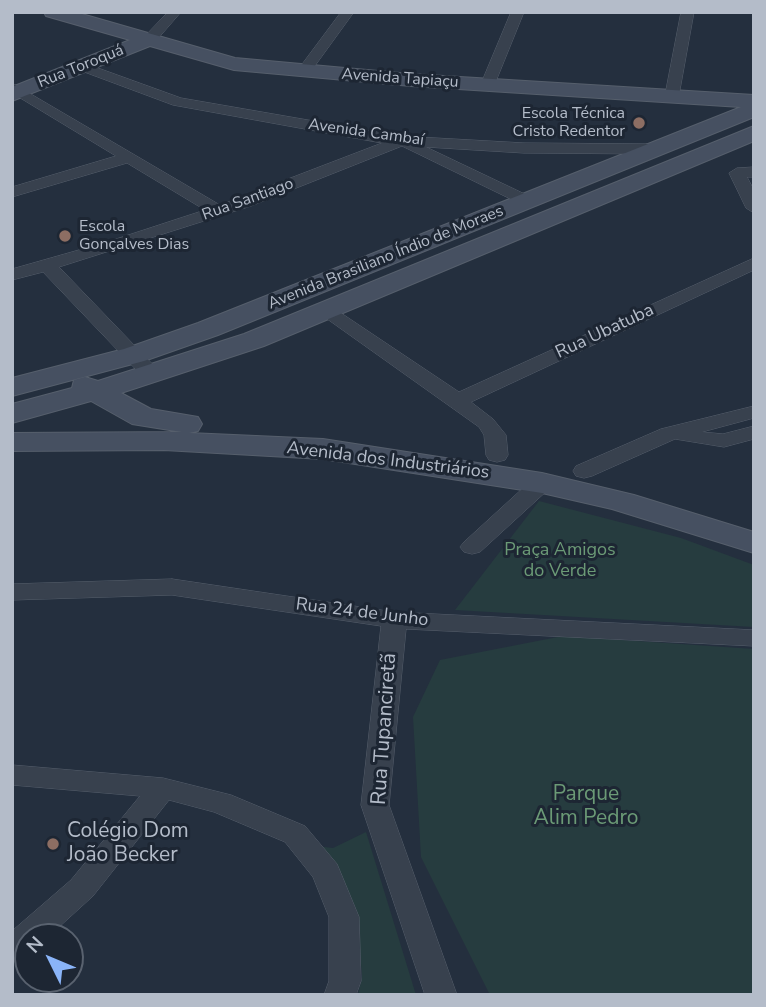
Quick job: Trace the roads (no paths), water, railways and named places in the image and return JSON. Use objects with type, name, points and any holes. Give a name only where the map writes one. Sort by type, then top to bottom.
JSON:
[{"type":"street","name":"Avenida Tapiaçu","points":[[53,12],[234,64],[487,86],[754,101]]},
{"type":"street","points":[[150,39],[175,12]]},
{"type":"street","points":[[304,71],[348,12]]},
{"type":"street","points":[[487,86],[518,12]]},
{"type":"street","points":[[672,95],[688,12]]},
{"type":"street","name":"Rua Toroquá","points":[[15,91],[84,67],[150,39]]},
{"type":"street","name":"Avenida Cambaí","points":[[84,67],[178,102],[400,141],[524,148],[656,149]]},
{"type":"street","points":[[15,91],[219,211]]},
{"type":"street","name":"Avenida Brasiliano Índio de Moraes","points":[[12,414],[95,392],[220,324],[754,109]]},
{"type":"street","name":"Avenida Brasiliano Índio de Moraes","points":[[12,387],[65,374],[143,365],[325,311],[754,133]]},
{"type":"street","points":[[400,141],[527,202]]},
{"type":"street","name":"Rua Santiago","points":[[12,275],[219,211],[372,155],[400,141]]},
{"type":"street","points":[[12,192],[129,157]]},
{"type":"street","points":[[745,173],[754,208]]},
{"type":"street","name":"Rua Ubatuba","points":[[456,401],[754,263]]},
{"type":"street","points":[[48,266],[143,365]]},
{"type":"street","points":[[325,311],[486,423],[495,435],[492,464]]},
{"type":"street","name":"Avenida dos Industriários","points":[[65,374],[129,411],[162,422],[404,440],[492,464],[542,483],[622,502],[754,543]]},
{"type":"street","points":[[584,471],[669,434],[754,412]]},
{"type":"street","points":[[669,434],[724,441],[754,432]]},
{"type":"street","name":"Avenida dos Industriários","points":[[12,442],[164,441],[323,449],[584,471],[754,523]]},
{"type":"street","points":[[472,547],[542,483]]},
{"type":"street","name":"Rua 24 de Junho","points":[[12,592],[172,587],[394,621],[754,638]]},
{"type":"street","name":"Rua Tupanciretã","points":[[394,621],[375,805],[440,995]]},
{"type":"street","points":[[12,775],[163,788],[221,803],[295,834],[326,872],[344,917],[345,981],[340,995]]},
{"type":"street","points":[[12,950],[82,888],[163,788]]},
{"type":"place","name":"Escola Técnica Cristo Redentor","points":[[639,123]]},
{"type":"place","name":"Escola Gonçalves Dias","points":[[65,236]]},
{"type":"place","name":"Colégio Dom João Becker","points":[[53,844]]},
{"type":"park label","name":"Praça Amigos do Verde","points":[[560,561]]},
{"type":"park label","name":"Parque Alim Pedro","points":[[586,807]]}]
